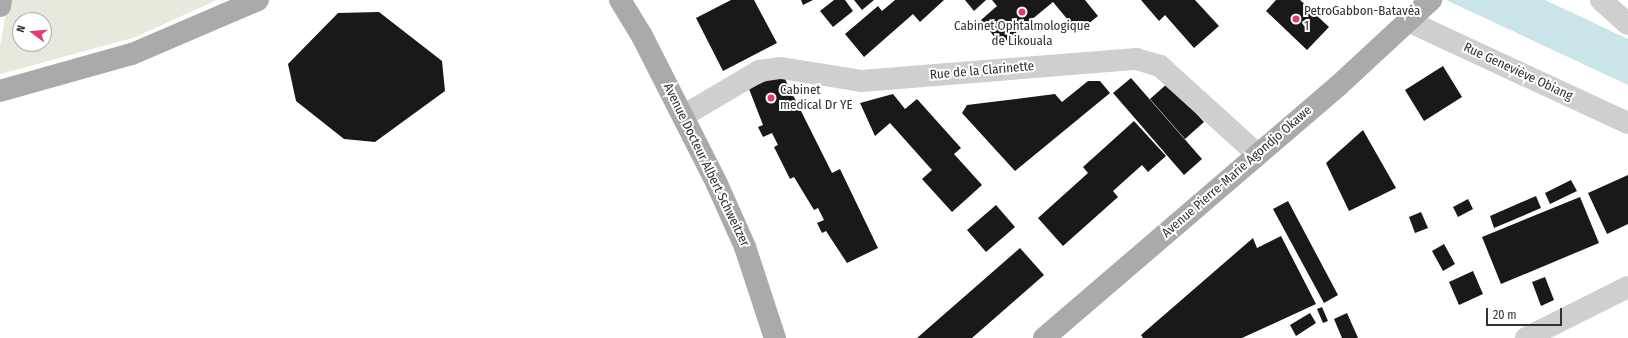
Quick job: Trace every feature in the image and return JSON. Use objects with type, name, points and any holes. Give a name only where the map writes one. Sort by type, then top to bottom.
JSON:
[{"type":"main road","points":[[0,6],[2,0]]},
{"type":"main road","points":[[0,91],[132,54],[258,0]]},
{"type":"main road","name":"Avenue Docteur Albert Schweitzer","points":[[620,0],[683,116],[745,247],[775,338]]},
{"type":"main road","name":"Avenue Pierre-Marie Agondjo Okawe","points":[[1044,338],[1258,155],[1429,2]]},
{"type":"street","points":[[1601,0],[1628,24]]},
{"type":"street","name":"Rue Geneviève Obiang","points":[[1408,21],[1628,123]]},
{"type":"street","name":"Rue de la Clarinette","points":[[683,116],[759,71],[781,68],[861,81],[1136,59],[1160,66],[1258,155]]},
{"type":"street","points":[[1526,338],[1628,287]]},
{"type":"shaded area","points":[[8,0],[217,0],[133,38],[0,74],[0,46]]},
{"type":"water","points":[[1446,0],[1545,0],[1628,39],[1628,85]]},
{"type":"building","points":[[731,0],[754,0],[777,43],[723,71],[696,18]]},
{"type":"building","points":[[801,0],[813,0],[803,5]]},
{"type":"building","points":[[834,0],[845,0],[853,11],[833,27],[820,11]]},
{"type":"building","points":[[854,0],[874,0],[862,10]]},
{"type":"building","points":[[895,0],[944,0],[920,22],[913,14],[864,57],[845,34],[878,6],[882,11]]},
{"type":"building","points":[[965,0],[986,0],[974,11]]},
{"type":"building","points":[[992,0],[1085,0],[1098,16],[1078,32],[1053,2],[1001,45],[981,20],[997,6]]},
{"type":"building","points":[[1141,0],[1195,0],[1219,26],[1194,48],[1165,15],[1159,21]]},
{"type":"building","points":[[1276,0],[1300,0],[1329,27],[1307,50],[1266,11]]},
{"type":"building","points":[[379,12],[442,61],[445,91],[375,142],[344,139],[296,101],[288,64],[338,13]]},
{"type":"building","points":[[1443,66],[1462,97],[1424,121],[1405,90]]},
{"type":"building","points":[[782,73],[832,173],[840,169],[878,248],[847,263],[826,231],[822,233],[817,223],[824,220],[818,208],[814,210],[794,177],[790,179],[774,147],[778,145],[772,133],[763,137],[758,127],[763,125],[749,89]]},
{"type":"building","points":[[1131,78],[1202,159],[1184,175],[1113,93]]},
{"type":"building","points":[[1088,81],[1100,81],[1110,93],[1015,171],[962,113],[967,105],[1055,94],[1062,102]]},
{"type":"building","points":[[1168,83],[1204,122],[1185,139],[1150,99]]},
{"type":"building","points":[[893,94],[905,109],[917,99],[961,148],[954,154],[982,185],[952,212],[922,179],[932,170],[890,123],[875,136],[860,103]]},
{"type":"building","points":[[1134,121],[1166,156],[1148,172],[1142,165],[1113,191],[1118,197],[1063,246],[1038,218],[1088,173],[1083,167]]},
{"type":"building","points":[[1363,130],[1396,188],[1349,211],[1326,163]]},
{"type":"building","points":[[1628,175],[1628,224],[1607,234],[1588,193]]},
{"type":"building","points":[[1571,180],[1577,191],[1550,204],[1545,193]]},
{"type":"building","points":[[1536,196],[1541,208],[1494,228],[1490,216]]},
{"type":"building","points":[[1580,197],[1599,243],[1501,284],[1482,237]]},
{"type":"building","points":[[1468,199],[1473,209],[1458,217],[1453,207]]},
{"type":"building","points":[[1288,201],[1338,295],[1324,303],[1273,209]]},
{"type":"building","points":[[996,205],[1015,227],[986,252],[967,230]]},
{"type":"building","points":[[1421,212],[1428,228],[1415,233],[1409,217]]},
{"type":"building","points":[[1281,236],[1316,304],[1242,338],[1143,338],[1141,335],[1253,238],[1257,248]]},
{"type":"building","points":[[1444,244],[1455,264],[1443,271],[1432,251]]},
{"type":"building","points":[[1020,248],[1044,275],[972,338],[917,338]]},
{"type":"building","points":[[1473,271],[1483,294],[1459,305],[1449,282]]},
{"type":"building","points":[[1545,277],[1554,300],[1541,306],[1532,282]]},
{"type":"building","points":[[1322,307],[1328,321],[1323,323],[1317,309]]},
{"type":"building","points":[[1310,313],[1316,323],[1296,336],[1290,325]]},
{"type":"building","points":[[1347,313],[1358,338],[1342,338],[1334,319]]},
{"type":"place","name":"Cabinet Ophtalmologique de Likouala","points":[[1022,12]]},
{"type":"place","name":"PetroGabbon-Batavéa 1","points":[[1296,19]]},
{"type":"place","name":"Cabinet medical Dr YE","points":[[771,98]]}]
